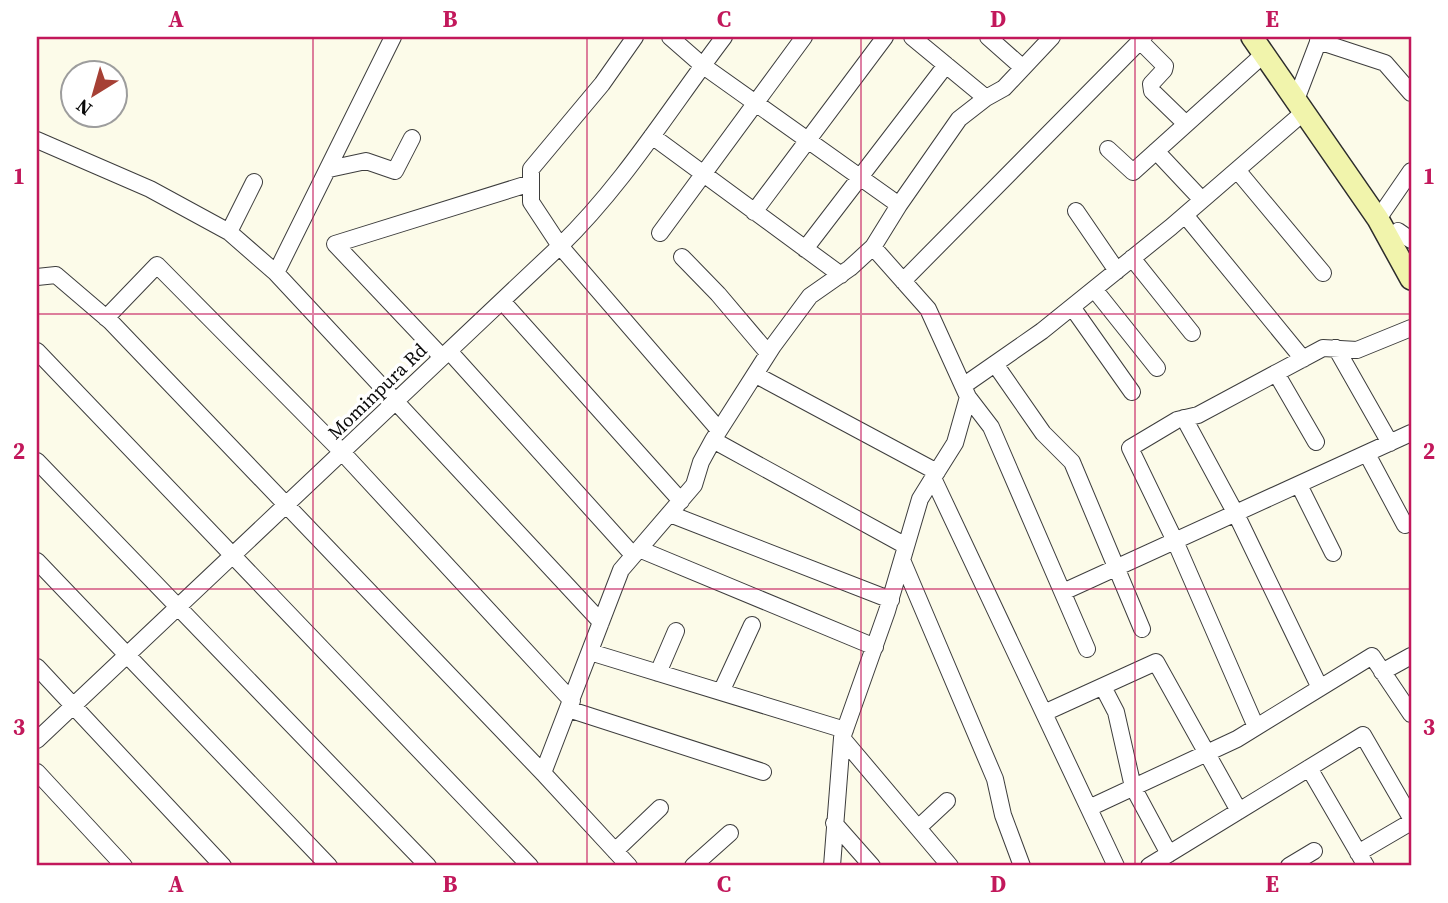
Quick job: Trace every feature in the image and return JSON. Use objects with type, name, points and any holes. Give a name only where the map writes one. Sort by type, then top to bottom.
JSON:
[{"type":"street","points":[[276,273],[393,37]]},
{"type":"street","points":[[635,37],[602,84],[531,169],[531,202],[560,246],[716,435],[904,553],[995,779],[1003,815],[1022,866]]},
{"type":"street","points":[[670,37],[702,65],[899,205]]},
{"type":"street","name":"Mominpura Rd","points":[[37,740],[560,246],[608,195],[724,37]]},
{"type":"street","points":[[660,233],[804,37]]},
{"type":"street","points":[[754,212],[885,37]]},
{"type":"street","points":[[912,37],[932,43],[946,65],[986,98]]},
{"type":"street","points":[[988,37],[1023,68]]},
{"type":"street","points":[[543,773],[621,570],[694,485],[701,462],[716,435],[768,353],[810,296],[841,275],[873,247],[959,119],[1004,88],[1052,37]]},
{"type":"street","points":[[903,281],[1142,39],[1166,66],[1151,84],[1152,91],[1186,124]]},
{"type":"street","points":[[832,866],[844,734],[876,647],[920,499],[955,443],[965,391],[995,364],[1072,307],[1237,170],[1300,106],[1319,39],[1385,63],[1411,93]]},
{"type":"street","points":[[1108,149],[1133,172],[1186,124],[1258,45],[1378,219],[1411,279]]},
{"type":"street","points":[[806,249],[946,65]]},
{"type":"street","points":[[652,136],[841,275]]},
{"type":"street","points":[[329,169],[366,161],[395,171],[412,138]]},
{"type":"street","points":[[37,140],[150,190],[229,232],[276,273],[601,622]]},
{"type":"street","points":[[1156,151],[1202,200]]},
{"type":"street","points":[[1237,170],[1323,273]]},
{"type":"street","points":[[1378,219],[1411,170]]},
{"type":"street","points":[[229,232],[254,182]]},
{"type":"street","points":[[531,183],[335,244],[636,552],[876,647]]},
{"type":"street","points":[[1076,211],[1116,271]]},
{"type":"street","points":[[1185,215],[1303,359]]},
{"type":"street","points":[[1389,239],[1398,231],[1411,240]]},
{"type":"street","points":[[873,247],[928,309],[965,391],[991,427],[1087,649]]},
{"type":"street","points":[[681,257],[718,294],[768,353]]},
{"type":"street","points":[[1132,258],[1192,333]]},
{"type":"street","points":[[106,317],[157,265],[342,452],[570,705],[764,772]]},
{"type":"street","points":[[37,277],[56,275],[106,317],[629,866]]},
{"type":"street","points":[[1094,289],[1157,368]]},
{"type":"street","points":[[502,301],[676,507],[891,600]]},
{"type":"street","points":[[1072,307],[1132,392]]},
{"type":"street","points":[[1256,727],[1175,541],[1129,447],[1177,420],[1198,415],[1323,348],[1357,350],[1411,328]]},
{"type":"street","points":[[1336,348],[1390,443]]},
{"type":"street","points":[[37,351],[530,866]]},
{"type":"street","points":[[995,364],[1043,433],[1072,462],[1142,629]]},
{"type":"street","points":[[1276,373],[1316,442]]},
{"type":"street","points":[[755,374],[935,475],[1116,866]]},
{"type":"street","points":[[1184,418],[1236,514],[1320,688]]},
{"type":"street","points":[[1063,592],[1411,433]]},
{"type":"street","points":[[1367,454],[1405,525]]},
{"type":"street","points":[[37,461],[428,866]]},
{"type":"street","points":[[1299,485],[1333,553]]},
{"type":"street","points":[[37,561],[329,866]]},
{"type":"street","points":[[721,692],[752,625]]},
{"type":"street","points":[[658,673],[676,631]]},
{"type":"street","points":[[590,652],[721,692],[844,734],[950,866]]},
{"type":"street","points":[[1089,808],[1256,727],[1372,656],[1411,714]]},
{"type":"street","points":[[1382,672],[1411,656]]},
{"type":"street","points":[[1044,713],[1156,662],[1239,811]]},
{"type":"street","points":[[37,667],[223,866]]},
{"type":"street","points":[[1103,687],[1115,712],[1133,787],[1169,854]]},
{"type":"street","points":[[1149,866],[1169,854],[1309,768],[1363,735],[1411,820],[1362,860],[1309,768]]},
{"type":"street","points":[[37,772],[124,866]]},
{"type":"street","points":[[918,828],[947,801]]},
{"type":"street","points":[[615,851],[660,808]]},
{"type":"street","points":[[834,823],[872,866]]},
{"type":"street","points":[[694,866],[730,833]]},
{"type":"street","points":[[1289,866],[1314,850]]}]
